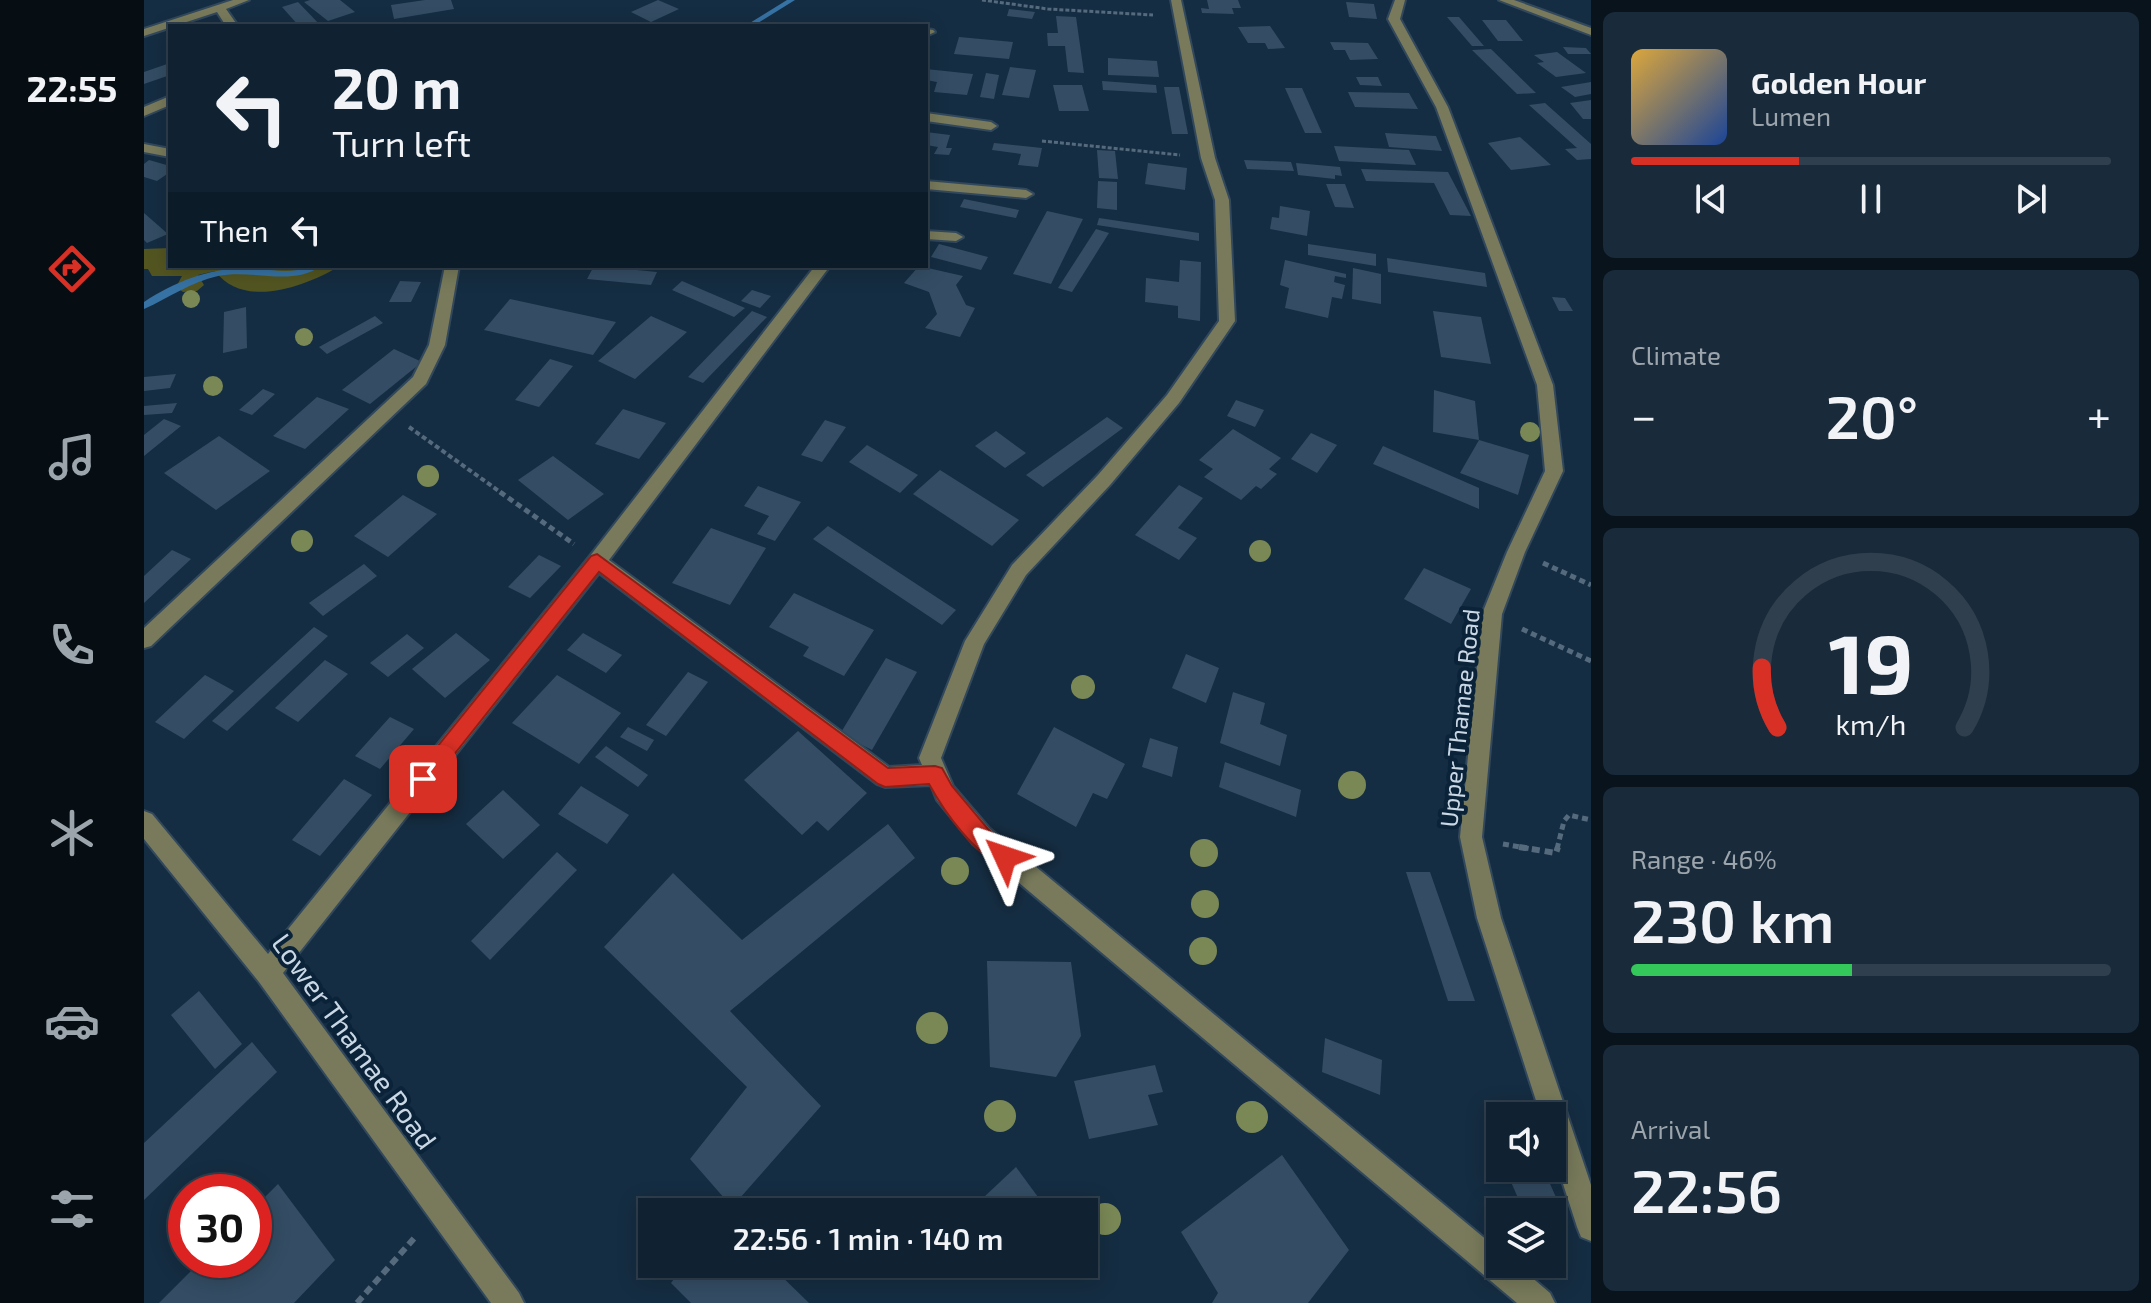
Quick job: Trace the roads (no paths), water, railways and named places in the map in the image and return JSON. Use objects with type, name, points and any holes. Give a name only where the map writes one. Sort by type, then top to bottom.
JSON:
[{"type":"street","points":[[170,24],[244,0]]},
{"type":"street","name":"Upper Thamae Road","points":[[1400,0],[1394,19],[1442,107],[1545,385],[1554,471],[1516,552],[1492,614],[1471,837],[1489,918],[1591,1227]]},
{"type":"street","points":[[1504,0],[1591,32]]},
{"type":"street","points":[[219,7],[231,24]]},
{"type":"street","points":[[1177,8],[1208,158],[1222,200],[1227,321],[1173,399],[1104,480],[1019,570],[975,641],[930,758],[945,793],[981,836],[1540,1303]]},
{"type":"street","points":[[144,33],[168,25]]},
{"type":"street","points":[[144,112],[168,101]]},
{"type":"street","points":[[928,117],[991,126]]},
{"type":"street","points":[[144,148],[168,153]]},
{"type":"street","points":[[928,185],[1026,194]]},
{"type":"street","points":[[928,235],[956,237]]},
{"type":"street","points":[[144,640],[420,380],[437,345],[452,268]]},
{"type":"street","points":[[268,973],[597,561],[821,268]]},
{"type":"street","points":[[597,561],[885,777],[935,775]]},
{"type":"street","name":"Lower Thamae Road","points":[[144,822],[268,973],[509,1303]]},
{"type":"waterway","points":[[751,24],[792,0]]},
{"type":"waterway","points":[[144,306],[179,287],[218,274],[254,271],[287,275],[313,268]]}]
